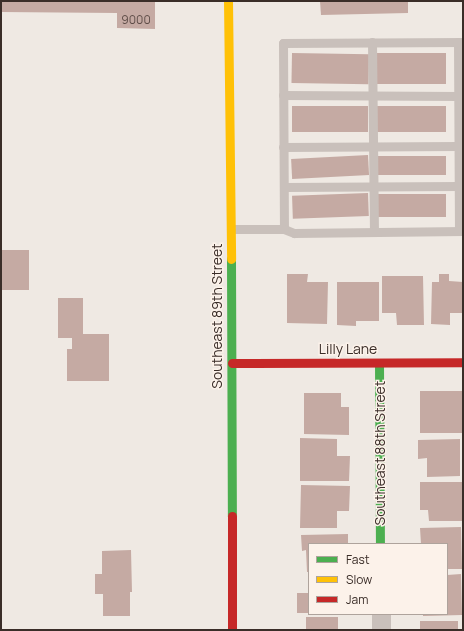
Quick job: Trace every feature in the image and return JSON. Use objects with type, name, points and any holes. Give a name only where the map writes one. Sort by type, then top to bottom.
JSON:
[{"type":"street","name":"Southeast 89th Street","points":[[228,1],[232,363],[232,630]]},
{"type":"street","name":"Lilly Lane","points":[[232,363],[463,362]]},
{"type":"street","name":"Southeast 88th Street","points":[[379,363],[380,543]]},
{"type":"street","points":[[381,615],[381,630]]},
{"type":"lane","points":[[372,42],[374,232]]},
{"type":"lane","points":[[231,230],[284,229],[294,233],[461,231],[458,96],[460,42],[283,43],[284,229]]},
{"type":"lane","points":[[283,95],[458,96]]},
{"type":"lane","points":[[283,146],[374,146],[460,141]]},
{"type":"lane","points":[[284,187],[459,186]]},
{"type":"building","points":[[1,1],[155,1],[155,29],[117,28],[117,13],[1,12]]},
{"type":"building","points":[[320,1],[408,1],[408,13],[321,15]]},
{"type":"building","points":[[292,53],[369,54],[368,84],[291,83]]},
{"type":"building","points":[[376,53],[446,53],[446,84],[376,84]]},
{"type":"building","points":[[292,106],[368,106],[368,132],[292,132]]},
{"type":"building","points":[[376,106],[446,106],[446,132],[376,132]]},
{"type":"building","points":[[368,155],[369,175],[292,179],[291,159]]},
{"type":"building","points":[[377,156],[446,156],[446,175],[377,175]]},
{"type":"building","points":[[368,193],[369,216],[293,219],[292,196]]},
{"type":"building","points":[[376,194],[446,194],[446,217],[376,217]]},
{"type":"building","points":[[1,250],[29,250],[29,290],[1,290]]},
{"type":"building","points":[[287,274],[308,274],[307,282],[328,282],[327,324],[287,323]]},
{"type":"building","points":[[439,274],[449,274],[449,281],[463,282],[463,313],[450,313],[450,325],[431,324],[432,282],[439,282]]},
{"type":"building","points":[[382,276],[423,276],[424,325],[397,325],[396,313],[382,313]]},
{"type":"building","points":[[337,282],[379,282],[379,321],[356,321],[356,326],[337,325]]},
{"type":"building","points":[[58,298],[83,298],[83,334],[109,334],[109,381],[67,381],[67,349],[72,349],[72,338],[58,338]]},
{"type":"building","points":[[420,391],[463,391],[463,433],[420,433]]},
{"type":"building","points":[[304,393],[341,393],[341,407],[349,407],[349,435],[304,434]]},
{"type":"building","points":[[300,438],[337,439],[337,456],[350,456],[349,481],[300,481]]},
{"type":"building","points":[[460,439],[460,476],[427,477],[427,458],[418,459],[418,440]]},
{"type":"building","points":[[420,482],[463,482],[463,521],[429,521],[428,510],[420,510]]},
{"type":"building","points":[[301,485],[350,486],[349,511],[337,511],[337,528],[300,528]]},
{"type":"building","points":[[461,527],[462,569],[448,569],[448,543],[421,543],[420,528]]},
{"type":"building","points":[[348,534],[348,543],[308,543],[307,572],[306,550],[302,551],[301,535]]},
{"type":"building","points":[[131,550],[132,592],[130,592],[130,616],[103,616],[103,594],[95,594],[95,574],[102,574],[102,551]]},
{"type":"building","points":[[461,574],[462,615],[423,616],[448,615],[448,575]]},
{"type":"building","points":[[297,593],[308,593],[308,613],[297,613]]},
{"type":"building","points":[[306,617],[338,617],[338,630],[306,630]]},
{"type":"building","points":[[420,621],[458,621],[458,630],[420,630]]},
{"type":"traffic: fast","points":[[231,259],[232,516]]},
{"type":"traffic: fast","points":[[379,363],[380,543]]},
{"type":"traffic: slow","points":[[228,1],[231,259]]},
{"type":"traffic: jam","points":[[232,363],[463,362]]},
{"type":"traffic: jam","points":[[232,516],[232,630]]}]
